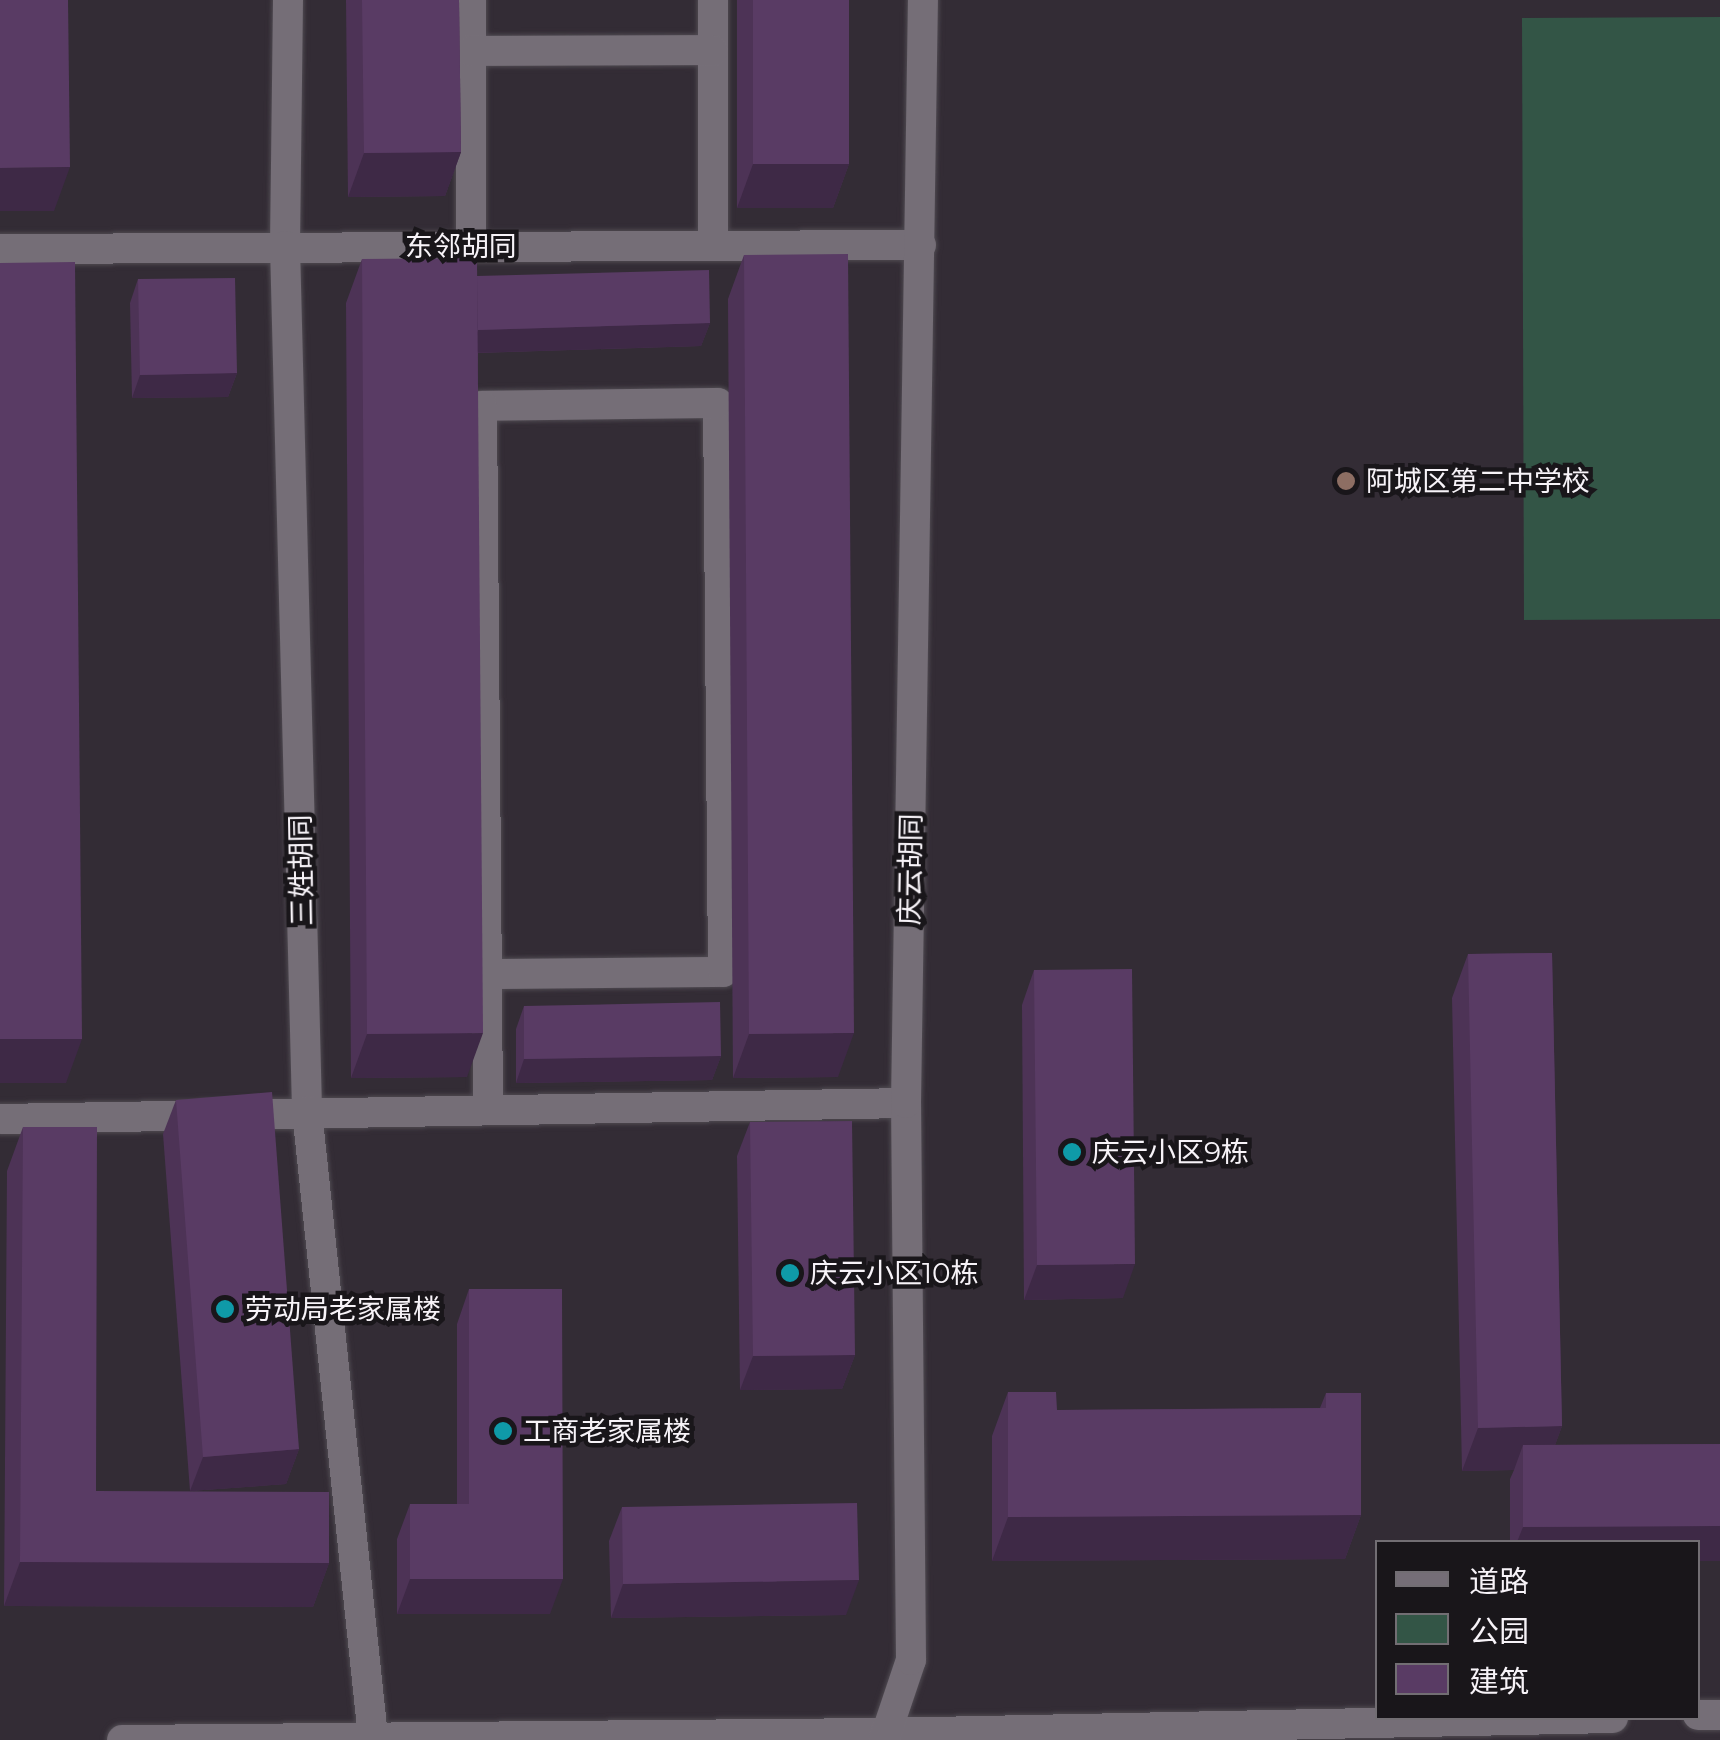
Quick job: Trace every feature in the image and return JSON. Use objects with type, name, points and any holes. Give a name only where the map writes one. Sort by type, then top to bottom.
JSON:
[{"type":"street","name":"三姓胡同","points":[[288,0],[286,246],[308,1111],[373,1737]]},
{"type":"street","points":[[471,0],[471,246]]},
{"type":"street","points":[[713,0],[713,245]]},
{"type":"street","name":"庆云胡同","points":[[884,1737],[911,1660],[906,1103],[923,0]]},
{"type":"street","points":[[471,51],[713,50]]},
{"type":"street","name":"东邻胡同","points":[[0,250],[921,245]]},
{"type":"street","points":[[488,974],[722,972],[718,403],[482,406],[488,1108]]},
{"type":"street","points":[[0,1118],[906,1103]]},
{"type":"street","points":[[122,1740],[1307,1732],[1569,1720]]},
{"type":"green space","points":[[1720,17],[1720,619],[1524,620],[1522,18]]},
{"type":"building","points":[[0,0],[68,0],[70,167],[0,168]]},
{"type":"building","points":[[362,0],[459,0],[461,152],[364,153]]},
{"type":"building","points":[[753,0],[849,0],[849,164],[753,164]]},
{"type":"building","points":[[848,254],[854,1033],[749,1034],[744,255]]},
{"type":"building","points":[[477,258],[483,1033],[367,1034],[362,259]]},
{"type":"building","points":[[75,262],[82,1039],[0,1039],[0,263]]},
{"type":"building","points":[[709,270],[710,323],[478,330],[477,276]]},
{"type":"building","points":[[235,278],[237,373],[140,375],[138,279]]},
{"type":"building","points":[[1552,953],[1562,1426],[1478,1428],[1468,954]]},
{"type":"building","name":"庆云小区9栋","points":[[1132,969],[1135,1264],[1037,1265],[1034,970]]},
{"type":"building","points":[[720,1002],[721,1056],[524,1059],[524,1006]]},
{"type":"building","name":"劳动局老家属楼","points":[[272,1092],[299,1449],[203,1457],[176,1100]]},
{"type":"building","name":"庆云小区10栋","points":[[852,1121],[855,1355],[753,1356],[750,1122]]},
{"type":"building","points":[[23,1127],[97,1127],[96,1491],[329,1492],[329,1563],[20,1562]]},
{"type":"building","name":"工商老家属楼","points":[[469,1289],[562,1289],[563,1579],[410,1579],[410,1504],[469,1504]]},
{"type":"building","points":[[1008,1392],[1056,1392],[1057,1410],[1326,1408],[1326,1393],[1361,1393],[1361,1515],[1008,1517]]},
{"type":"building","points":[[1720,1444],[1720,1526],[1523,1527],[1523,1445]]},
{"type":"building","points":[[857,1503],[859,1580],[623,1584],[622,1507]]},
{"type":"place","name":"阿城区第二中学校","points":[[1346,481]]},
{"type":"place","name":"庆云小区9栋","points":[[1072,1152]]},
{"type":"place","name":"庆云小区10栋","points":[[790,1273]]},
{"type":"place","name":"劳动局老家属楼","points":[[225,1309]]},
{"type":"place","name":"工商老家属楼","points":[[503,1431]]}]
